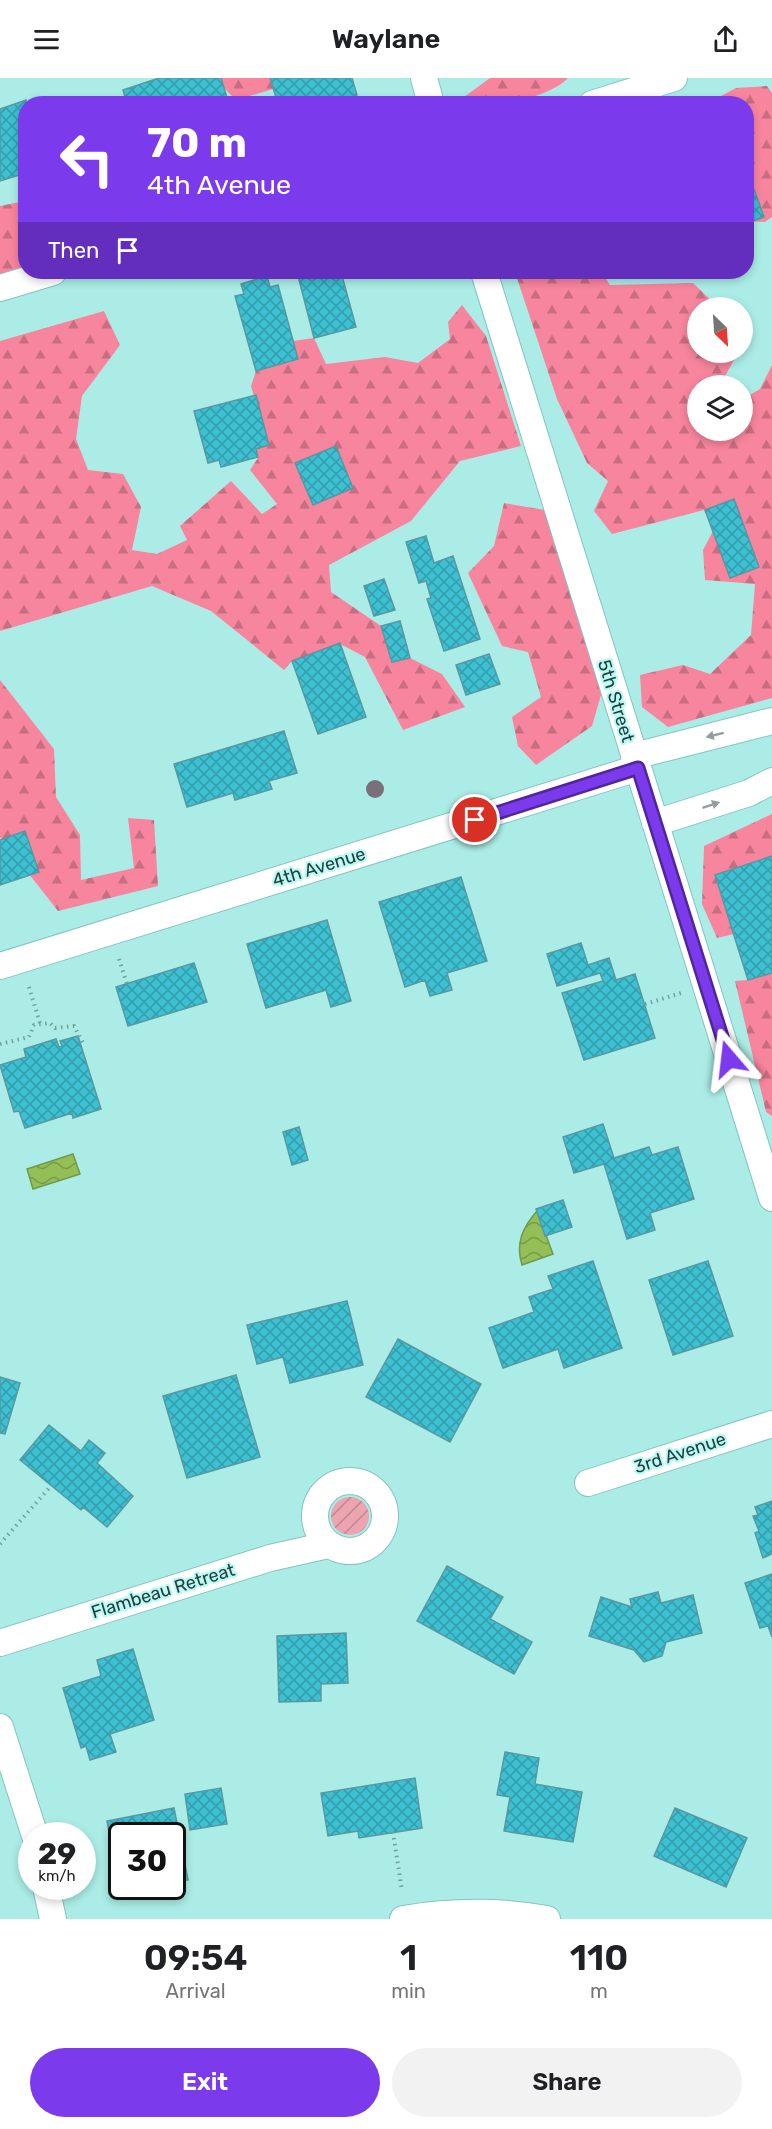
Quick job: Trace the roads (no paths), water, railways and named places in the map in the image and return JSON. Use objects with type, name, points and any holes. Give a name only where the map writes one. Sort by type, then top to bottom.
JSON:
[{"type":"street","points":[[424,78],[430,96]]},
{"type":"street","points":[[617,96],[674,78]]},
{"type":"street","points":[[0,288],[30,279]]},
{"type":"street","name":"5th Street","points":[[486,279],[705,985],[771,1188]]},
{"type":"street","name":"4th Avenue","points":[[10,962],[636,762],[772,721]]},
{"type":"street","points":[[655,822],[749,793],[772,782]]},
{"type":"street","name":"3rd Avenue","points":[[588,1483],[772,1424]]},
{"type":"street","name":"Flambeau Retreat","points":[[0,1643],[270,1557],[328,1545]]},
{"type":"street","points":[[0,1727],[30,1822]]},
{"type":"street","points":[[48,1900],[52,1919]]},
{"type":"street","points":[[404,1919],[441,1912],[497,1912],[546,1919]]},
{"type":"water","points":[[73,1154],[80,1174],[33,1189],[27,1169]]},
{"type":"water","points":[[537,1211],[553,1254],[522,1265],[520,1242],[528,1223]]}]
